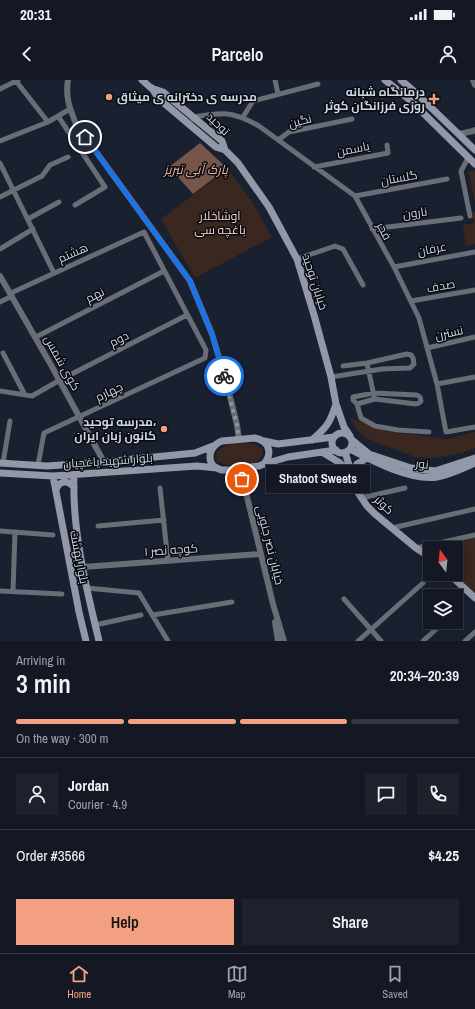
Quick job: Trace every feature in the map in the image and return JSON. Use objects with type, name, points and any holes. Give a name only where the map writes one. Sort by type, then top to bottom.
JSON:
[{"type":"main road","name":"توحید","points":[[142,80],[152,88],[163,92],[194,117],[222,141],[226,150]]},
{"type":"main road","points":[[385,80],[411,101],[475,164]]},
{"type":"main road","points":[[401,80],[475,150]]},
{"type":"main road","name":"توحید","points":[[152,88],[158,98],[216,147],[226,150]]},
{"type":"main road","name":"خیابان توحید","points":[[226,150],[238,163],[260,194],[288,240],[297,259],[312,306],[331,377],[336,404],[344,427],[351,438]]},
{"type":"main road","points":[[336,404],[336,435],[333,445],[336,450],[340,452],[348,450],[368,456]]},
{"type":"main road","points":[[312,440],[327,426],[331,420],[336,404]]},
{"type":"main road","points":[[336,435],[346,433],[368,456]]},
{"type":"main road","name":"بلوار شهید یاغچیان","points":[[2,463],[38,465],[104,462],[195,453],[222,441],[255,438],[278,444],[312,440],[336,435]]},
{"type":"main road","points":[[348,450],[351,438]]},
{"type":"main road","points":[[264,441],[269,450],[269,456],[264,464]]},
{"type":"main road","points":[[213,446],[210,455],[213,465],[217,468]]},
{"type":"main road","name":"بلوار شهید یاغچیان","points":[[0,473],[53,476],[197,466],[225,470],[264,464],[284,458],[336,450]]},
{"type":"main road","name":"کوثر","points":[[348,450],[351,476],[361,498],[375,514],[423,552]]},
{"type":"main road","points":[[322,452],[340,463],[351,476],[357,464],[368,456]]},
{"type":"main road","name":"نور","points":[[368,456],[411,468],[436,471],[475,458]]},
{"type":"main road","name":"نور","points":[[368,456],[394,470],[417,476],[437,477],[475,463]]},
{"type":"main road","name":"بلوار بهشت","points":[[74,475],[75,520],[87,588],[99,641]]},
{"type":"main road","name":"بلوار بهشت","points":[[53,476],[86,641]]},
{"type":"main road","points":[[56,490],[61,482],[66,481],[74,486]]},
{"type":"main road","points":[[457,581],[475,598]]},
{"type":"street","points":[[68,80],[66,88],[70,109],[76,124],[190,281],[212,334],[227,384],[239,440]]},
{"type":"street","points":[[275,80],[278,94]]},
{"type":"street","points":[[473,80],[475,85]]},
{"type":"street","points":[[0,89],[17,81],[48,122]]},
{"type":"street","points":[[243,117],[253,101],[318,84]]},
{"type":"street","points":[[0,141],[48,122],[70,109]]},
{"type":"street","name":"فجر","points":[[194,117],[226,113],[243,117],[259,126],[355,196],[412,301],[419,318],[437,384],[446,432],[475,427]]},
{"type":"street","points":[[58,116],[105,187],[75,205]]},
{"type":"street","points":[[189,124],[194,117]]},
{"type":"street","name":"نگین","points":[[278,140],[289,132],[352,119]]},
{"type":"street","points":[[459,134],[473,132],[475,130]]},
{"type":"street","name":"یاسمن","points":[[314,167],[388,153],[387,145]]},
{"type":"street","points":[[0,197],[42,176],[50,165],[68,157]]},
{"type":"street","points":[[468,158],[461,171],[470,216]]},
{"type":"street","points":[[0,163],[54,273]]},
{"type":"street","name":"گلستان","points":[[355,196],[447,179]]},
{"type":"street","points":[[28,219],[59,202]]},
{"type":"street","name":"نارون","points":[[372,229],[461,218]]},
{"type":"street","points":[[0,250],[33,229]]},
{"type":"street","name":"هشتم","points":[[0,302],[12,294],[54,273],[144,232],[164,270]]},
{"type":"street","points":[[297,259],[335,246],[343,249],[363,285]]},
{"type":"street","name":"عرفان","points":[[394,267],[475,252]]},
{"type":"street","points":[[164,270],[188,315]]},
{"type":"street","name":"نهم","points":[[36,337],[164,270]]},
{"type":"street","name":"کوی شمس","points":[[0,276],[12,294],[104,462]]},
{"type":"street","name":"صدف","points":[[412,301],[475,290]]},
{"type":"street","name":"چهارم","points":[[38,465],[44,433],[205,358],[206,350],[188,315]]},
{"type":"street","name":"دوم","points":[[25,395],[32,396],[60,380],[188,315]]},
{"type":"street","name":"نسترن","points":[[427,348],[475,337]]},
{"type":"street","points":[[2,353],[25,395]]},
{"type":"street","points":[[331,377],[382,368],[410,368],[414,364],[411,354],[407,354],[367,363],[343,366]]},
{"type":"street","points":[[367,363],[375,399]]},
{"type":"street","points":[[437,384],[475,377]]},
{"type":"street","points":[[0,391],[25,395]]},
{"type":"street","points":[[357,404],[375,399],[416,404],[421,401],[420,397],[374,393],[353,397],[353,400],[357,404],[361,418],[375,426],[398,430],[429,432]]},
{"type":"street","points":[[2,463],[10,421]]},
{"type":"street","name":"خیابان نصر جنوبی","points":[[240,468],[273,604],[284,641]]},
{"type":"street","points":[[160,488],[168,561]]},
{"type":"street","points":[[361,498],[405,488]]},
{"type":"street","points":[[392,528],[475,509]]},
{"type":"street","points":[[98,526],[164,520]]},
{"type":"street","points":[[0,531],[53,535]]},
{"type":"street","points":[[13,591],[15,532]]},
{"type":"street","points":[[416,548],[475,535]]},
{"type":"street","name":"کوچه نصر ۱","points":[[83,567],[261,554]]},
{"type":"street","points":[[358,641],[423,583]]},
{"type":"street","points":[[87,588],[139,593],[168,641]]},
{"type":"street","points":[[0,590],[62,594]]},
{"type":"street","points":[[344,599],[380,641]]},
{"type":"street","points":[[153,616],[232,602]]},
{"type":"street","name":"خیابان نصر جنوبی","points":[[273,604],[278,641]]},
{"type":"street","points":[[95,625],[141,614]]},
{"type":"street","points":[[423,641],[436,629]]},
{"type":"street","points":[[465,641],[475,632]]},
{"type":"green space","name":"اوشاخلار باغچه سی","points":[[228,169],[253,203],[272,237],[195,278],[161,219]]},
{"type":"green space","points":[[474,170],[475,172],[475,202],[468,172]]},
{"type":"green space","points":[[472,212],[475,212],[475,244],[466,246],[463,225],[474,223]]},
{"type":"green space","points":[[349,418],[385,431],[447,439],[475,432],[475,448],[462,453],[434,458],[415,457],[363,437]]},
{"type":"green space","points":[[236,443],[250,443],[256,445],[262,449],[262,455],[253,463],[246,464],[229,465],[217,461],[216,453],[220,449]]},
{"type":"green space","points":[[475,537],[475,597],[458,581],[463,581],[463,541],[455,541]]},
{"type":"water","name":"پارک آبی تبریز","points":[[200,143],[227,168],[193,194],[169,167]]},
{"type":"way so far","points":[[224,376],[237,425],[239,440],[222,441],[217,443],[213,446],[210,455],[213,465],[221,470],[240,468],[242,479]]},
{"type":"place","name":"مدرسه ی دخترانه ی میثاق","points":[[109,97]]},
{"type":"place","name":"درمانگاه شبانه روزی فرزانگان کوثر","points":[[434,99]]},
{"type":"place","name":"مدرسه توحید، کانون زبان ایران","points":[[164,429]]},
{"type":"place","name":"Shatoot Sweets","points":[[242,479]]},
{"type":"route","points":[[85,137],[150,224],[190,281],[212,334],[224,376]]}]
